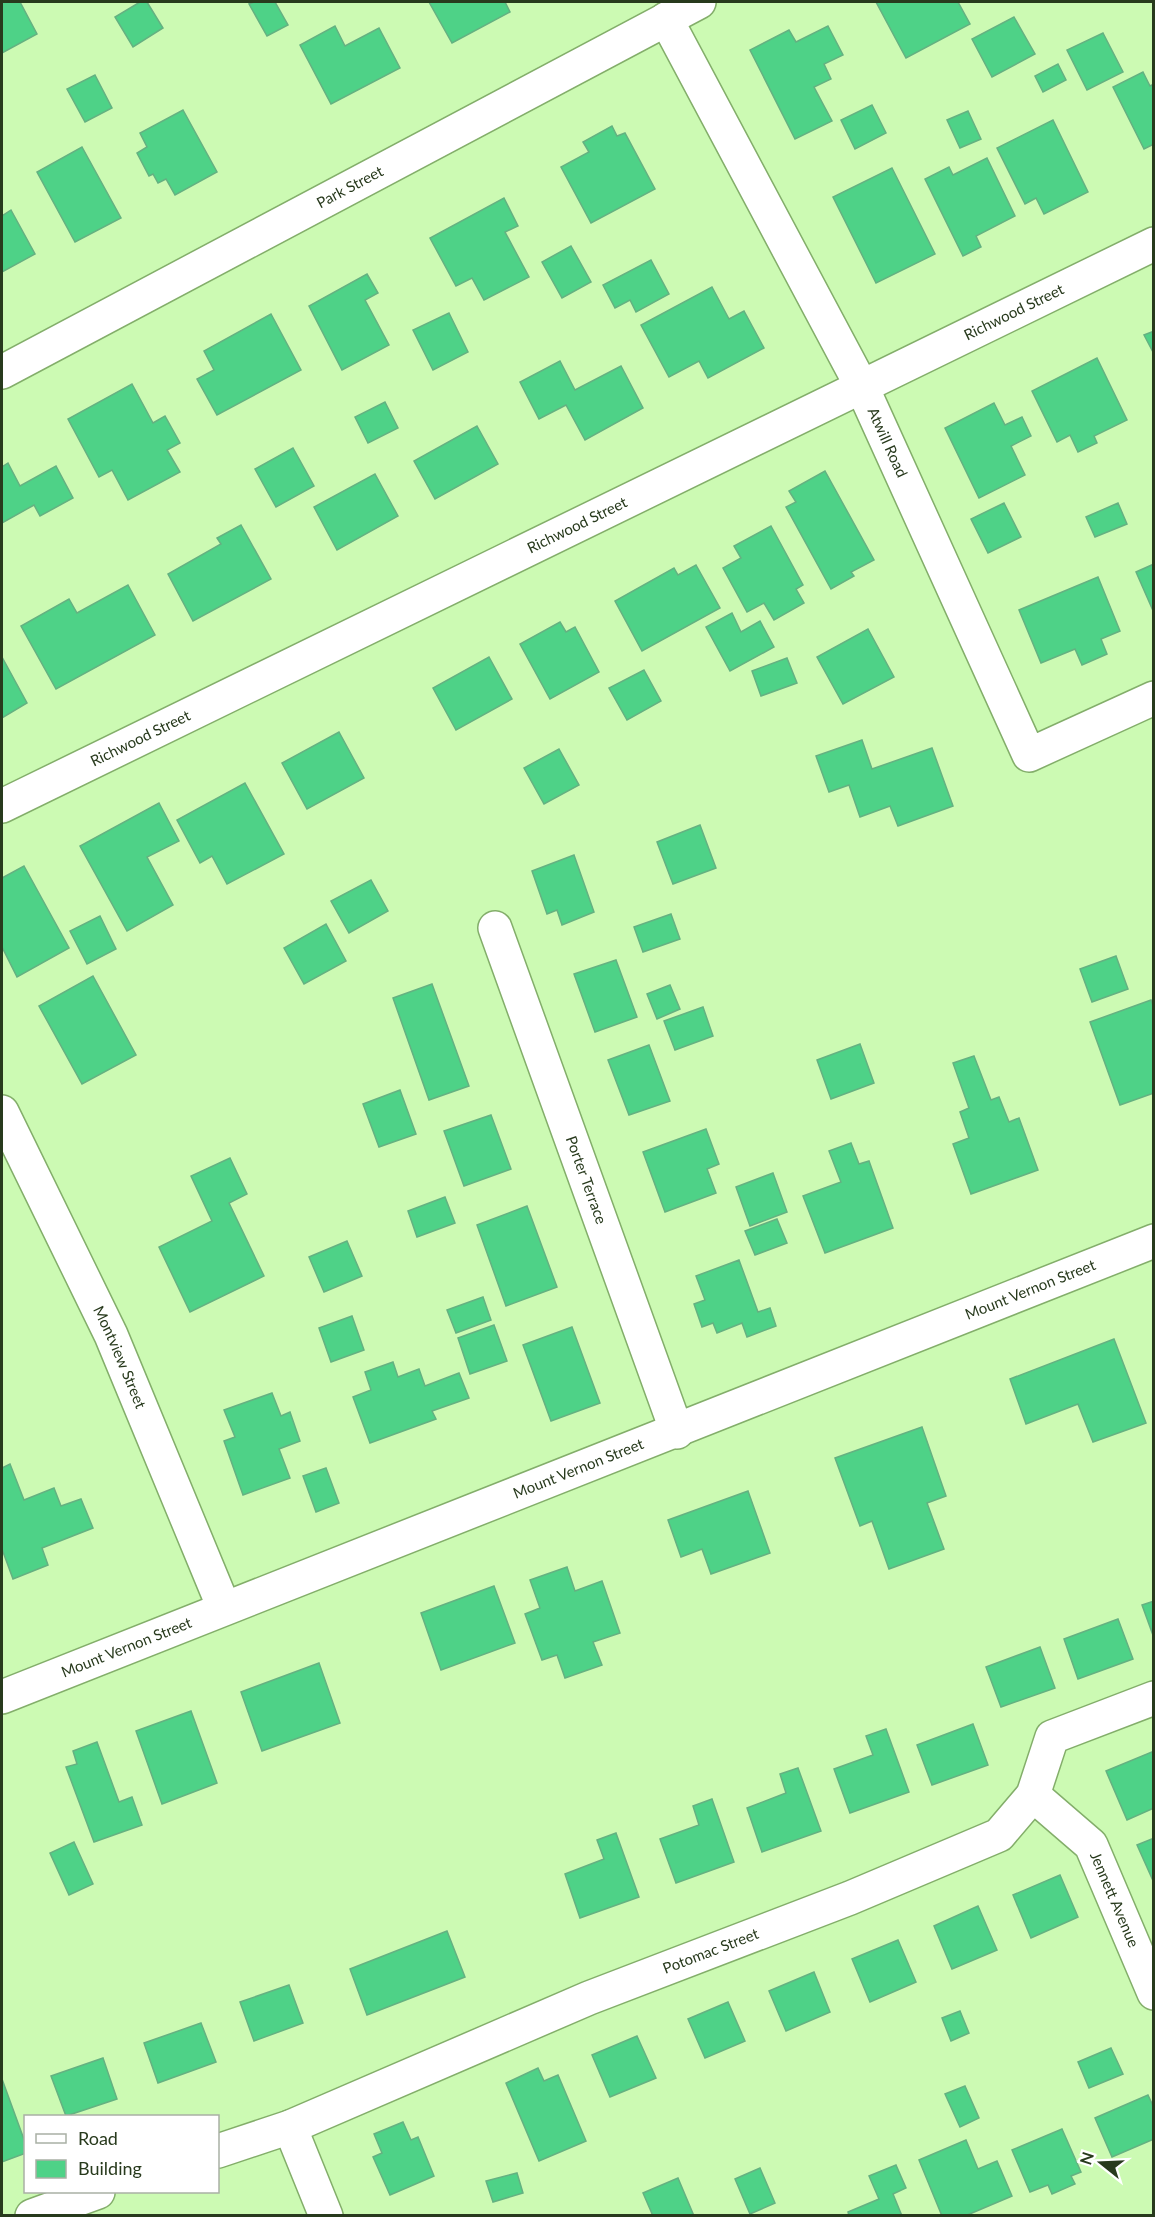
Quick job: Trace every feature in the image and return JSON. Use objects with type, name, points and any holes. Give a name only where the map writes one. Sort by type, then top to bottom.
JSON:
[{"type":"street","name":"Park Street","points":[[2,372],[699,2]]},
{"type":"street","name":"Atwill Road","points":[[666,19],[862,387],[1029,755],[1154,698]]},
{"type":"street","name":"Richwood Street","points":[[2,806],[1154,244]]},
{"type":"street","name":"Porter Terrace","points":[[495,928],[677,1432]]},
{"type":"street","name":"Montview Street","points":[[2,1112],[111,1335],[224,1608]]},
{"type":"street","name":"Mount Vernon Street","points":[[2,1698],[1154,1241]]},
{"type":"street","name":"Potomac Street","points":[[219,2151],[290,2127],[589,1998],[850,1898],[999,1835],[1033,1796],[1052,1737],[1154,1698]]},
{"type":"street","name":"Jennett Avenue","points":[[1033,1796],[1091,1845],[1154,1993]]},
{"type":"street","points":[[290,2127],[326,2216]]},
{"type":"street","points":[[32,2216],[95,2193]]},
{"type":"building","points":[[2,2],[20,2],[37,34],[2,53]]},
{"type":"building","points":[[140,2],[147,2],[163,28],[133,47],[115,17]]},
{"type":"building","points":[[275,2],[288,25],[267,36],[249,4]]},
{"type":"building","points":[[429,2],[505,2],[510,12],[452,43]]},
{"type":"building","points":[[876,2],[958,2],[970,24],[906,58]]},
{"type":"building","points":[[1014,17],[1035,54],[992,77],[972,39]]},
{"type":"building","points":[[335,26],[345,46],[379,28],[400,68],[331,104],[300,45]]},
{"type":"building","points":[[828,26],[843,55],[824,64],[831,79],[814,87],[832,121],[795,139],[750,50],[789,30],[796,42]]},
{"type":"building","points":[[1103,33],[1123,72],[1087,90],[1067,50]]},
{"type":"building","points":[[1058,64],[1066,80],[1043,92],[1035,76]]},
{"type":"building","points":[[1143,72],[1150,86],[1154,84],[1154,144],[1144,149],[1113,87]]},
{"type":"building","points":[[95,75],[112,108],[85,122],[67,89]]},
{"type":"building","points":[[872,105],[886,133],[855,149],[841,120]]},
{"type":"building","points":[[183,110],[217,172],[175,195],[166,179],[158,183],[153,174],[149,176],[137,153],[147,147],[140,133]]},
{"type":"building","points":[[968,111],[981,139],[960,148],[947,120]]},
{"type":"building","points":[[1053,120],[1088,192],[1044,214],[1036,198],[1025,204],[997,148]]},
{"type":"building","points":[[612,126],[617,136],[625,133],[655,189],[591,223],[561,167],[589,152],[583,142]]},
{"type":"building","points":[[82,147],[121,218],[75,242],[37,172]]},
{"type":"building","points":[[987,158],[1015,216],[976,236],[981,247],[963,256],[925,179],[949,167],[953,175]]},
{"type":"building","points":[[892,168],[935,254],[876,283],[833,197]]},
{"type":"building","points":[[504,198],[518,226],[505,232],[529,277],[484,300],[472,278],[456,286],[430,238]]},
{"type":"building","points":[[11,210],[35,254],[2,272],[2,216]]},
{"type":"building","points":[[571,246],[591,282],[562,298],[542,262]]},
{"type":"building","points":[[651,260],[669,294],[636,312],[630,300],[615,308],[603,285]]},
{"type":"building","points":[[367,274],[378,293],[365,300],[389,345],[342,370],[309,306]]},
{"type":"building","points":[[712,287],[729,319],[744,311],[764,348],[708,378],[699,361],[669,377],[641,325]]},
{"type":"building","points":[[449,313],[468,352],[433,370],[413,330]]},
{"type":"building","points":[[271,314],[301,370],[217,415],[197,379],[214,370],[204,351]]},
{"type":"building","points":[[1154,331],[1154,354],[1144,335]]},
{"type":"building","points":[[1097,358],[1127,420],[1094,436],[1097,443],[1078,452],[1070,435],[1057,442],[1032,391]]},
{"type":"building","points":[[560,361],[575,390],[621,366],[643,408],[585,440],[566,405],[539,419],[520,382]]},
{"type":"building","points":[[132,384],[153,423],[165,416],[180,443],[167,450],[180,472],[128,500],[112,470],[99,477],[68,419]]},
{"type":"building","points":[[385,402],[398,428],[368,443],[355,417]]},
{"type":"building","points":[[994,403],[1005,425],[1022,417],[1031,436],[1011,446],[1025,475],[979,498],[945,428]]},
{"type":"building","points":[[477,426],[498,464],[435,499],[414,461]]},
{"type":"building","points":[[293,448],[314,486],[276,507],[255,469]]},
{"type":"building","points":[[8,463],[20,486],[56,466],[73,498],[40,516],[34,505],[2,523],[2,467]]},
{"type":"building","points":[[825,471],[874,560],[851,572],[854,576],[831,589],[786,507],[796,502],[789,491]]},
{"type":"building","points":[[375,474],[398,516],[337,550],[314,507]]},
{"type":"building","points":[[1004,503],[1021,537],[988,553],[971,519]]},
{"type":"building","points":[[1118,503],[1127,524],[1095,537],[1086,517]]},
{"type":"building","points":[[241,525],[271,579],[193,621],[168,574],[221,544],[217,538]]},
{"type":"building","points":[[771,526],[803,585],[796,589],[804,603],[774,620],[764,603],[747,612],[723,568],[741,558],[734,546]]},
{"type":"building","points":[[1154,564],[1154,613],[1136,572]]},
{"type":"building","points":[[696,565],[720,608],[642,651],[615,601],[674,568],[678,575]]},
{"type":"building","points":[[1098,577],[1120,631],[1101,639],[1107,654],[1082,665],[1075,649],[1041,663],[1019,610]]},
{"type":"building","points":[[128,585],[155,635],[56,689],[21,626],[69,599],[77,613]]},
{"type":"building","points":[[732,613],[741,632],[760,621],[774,647],[730,671],[706,627]]},
{"type":"building","points":[[560,622],[566,632],[575,627],[599,672],[550,699],[520,644]]},
{"type":"building","points":[[868,629],[894,677],[843,704],[817,657]]},
{"type":"building","points":[[2,657],[27,703],[2,718]]},
{"type":"building","points":[[489,657],[512,699],[456,730],[433,688]]},
{"type":"building","points":[[787,658],[797,683],[761,696],[752,671]]},
{"type":"building","points":[[644,670],[661,701],[627,720],[609,688]]},
{"type":"building","points":[[339,732],[364,778],[307,809],[282,763]]},
{"type":"building","points":[[862,740],[872,769],[932,748],[953,806],[898,826],[890,806],[860,817],[849,785],[829,792],[816,756]]},
{"type":"building","points":[[559,749],[579,785],[544,804],[524,768]]},
{"type":"building","points":[[245,783],[284,854],[227,884],[212,856],[200,863],[177,820]]},
{"type":"building","points":[[159,803],[179,841],[147,857],[173,905],[127,931],[80,846]]},
{"type":"building","points":[[700,825],[716,868],[673,884],[657,842]]},
{"type":"building","points":[[574,855],[594,912],[562,925],[557,910],[547,914],[532,871]]},
{"type":"building","points":[[24,866],[69,948],[17,977],[2,947],[2,878]]},
{"type":"building","points":[[371,880],[388,911],[349,933],[331,901]]},
{"type":"building","points":[[671,914],[680,939],[643,952],[634,927]]},
{"type":"building","points":[[100,916],[116,949],[87,964],[70,931]]},
{"type":"building","points":[[326,924],[346,961],[304,984],[284,948]]},
{"type":"building","points":[[1116,956],[1128,989],[1092,1002],[1080,969]]},
{"type":"building","points":[[616,960],[637,1017],[595,1032],[574,974]]},
{"type":"building","points":[[93,976],[136,1055],[82,1084],[39,1006]]},
{"type":"building","points":[[432,984],[469,1086],[429,1100],[393,998]]},
{"type":"building","points":[[670,985],[680,1009],[657,1019],[647,994]]},
{"type":"building","points":[[1151,1000],[1154,1008],[1154,1093],[1120,1105],[1090,1022]]},
{"type":"building","points":[[703,1007],[713,1036],[675,1050],[664,1021]]},
{"type":"building","points":[[860,1044],[874,1083],[831,1099],[817,1060]]},
{"type":"building","points":[[649,1045],[670,1101],[629,1115],[608,1060]]},
{"type":"building","points":[[974,1056],[991,1100],[999,1097],[1009,1122],[1019,1118],[1038,1170],[971,1194],[953,1144],[969,1138],[960,1112],[969,1108],[953,1063]]},
{"type":"building","points":[[400,1090],[416,1134],[379,1147],[363,1104]]},
{"type":"building","points":[[491,1115],[511,1169],[464,1186],[444,1131]]},
{"type":"building","points":[[706,1129],[719,1164],[707,1169],[716,1193],[665,1212],[643,1152]]},
{"type":"building","points":[[851,1143],[859,1164],[869,1161],[893,1228],[825,1253],[803,1196],[841,1182],[829,1151]]},
{"type":"building","points":[[230,1158],[247,1194],[229,1203],[264,1276],[190,1312],[159,1247],[212,1221],[191,1176]]},
{"type":"building","points":[[773,1173],[787,1212],[750,1226],[736,1187]]},
{"type":"building","points":[[445,1197],[455,1223],[417,1237],[408,1211]]},
{"type":"building","points":[[527,1206],[557,1287],[506,1306],[477,1225]]},
{"type":"building","points":[[777,1219],[787,1243],[755,1255],[745,1231]]},
{"type":"building","points":[[347,1241],[362,1276],[324,1292],[309,1257]]},
{"type":"building","points":[[739,1260],[758,1312],[770,1308],[776,1326],[747,1337],[742,1323],[717,1333],[713,1323],[702,1327],[694,1304],[705,1300],[696,1276]]},
{"type":"building","points":[[483,1297],[491,1320],[456,1333],[447,1310]]},
{"type":"building","points":[[352,1316],[364,1350],[331,1362],[319,1328]]},
{"type":"building","points":[[494,1325],[507,1361],[470,1374],[458,1338]]},
{"type":"building","points":[[572,1327],[600,1403],[551,1421],[523,1345]]},
{"type":"building","points":[[1114,1339],[1146,1423],[1093,1442],[1078,1404],[1026,1424],[1010,1379]]},
{"type":"building","points":[[393,1362],[398,1377],[419,1369],[425,1386],[459,1373],[469,1398],[432,1411],[436,1419],[370,1443],[353,1397],[371,1390],[365,1372]]},
{"type":"building","points":[[272,1393],[281,1416],[290,1412],[300,1441],[279,1449],[290,1478],[243,1495],[224,1441],[235,1437],[224,1410]]},
{"type":"building","points":[[922,1427],[946,1496],[927,1503],[944,1549],[889,1569],[872,1521],[860,1526],[835,1458]]},
{"type":"building","points":[[10,1464],[24,1500],[54,1488],[61,1506],[81,1499],[93,1528],[42,1548],[48,1565],[13,1579],[2,1549],[2,1468]]},
{"type":"building","points":[[326,1468],[339,1503],[316,1512],[303,1476]]},
{"type":"building","points":[[748,1491],[770,1553],[711,1574],[702,1549],[681,1557],[668,1520]]},
{"type":"building","points":[[567,1567],[575,1591],[602,1581],[620,1633],[593,1642],[602,1665],[565,1678],[557,1655],[542,1660],[525,1614],[540,1608],[530,1580]]},
{"type":"building","points":[[494,1586],[515,1643],[441,1670],[421,1613]]},
{"type":"building","points":[[1154,1601],[1154,1638],[1142,1605]]},
{"type":"building","points":[[1118,1619],[1133,1659],[1078,1679],[1064,1639]]},
{"type":"building","points":[[1040,1647],[1055,1688],[1001,1707],[986,1667]]},
{"type":"building","points":[[319,1663],[340,1723],[262,1751],[241,1692]]},
{"type":"building","points":[[191,1711],[217,1783],[162,1804],[136,1731]]},
{"type":"building","points":[[973,1724],[988,1765],[932,1785],[917,1745]]},
{"type":"building","points":[[886,1729],[909,1792],[850,1813],[834,1769],[873,1755],[866,1736]]},
{"type":"building","points":[[97,1742],[119,1802],[132,1797],[142,1825],[94,1842],[66,1767],[77,1764],[73,1751]]},
{"type":"building","points":[[1154,1751],[1154,1808],[1127,1820],[1106,1771]]},
{"type":"building","points":[[798,1768],[821,1831],[762,1852],[747,1808],[786,1793],[780,1774]]},
{"type":"building","points":[[712,1799],[734,1862],[676,1883],[660,1839],[699,1825],[693,1806]]},
{"type":"building","points":[[616,1833],[639,1897],[580,1918],[565,1874],[604,1859],[597,1840]]},
{"type":"building","points":[[1154,1838],[1154,1883],[1137,1845]]},
{"type":"building","points":[[74,1842],[93,1884],[69,1895],[50,1853]]},
{"type":"building","points":[[1060,1875],[1078,1917],[1031,1938],[1013,1895]]},
{"type":"building","points":[[978,1906],[997,1950],[952,1969],[934,1926]]},
{"type":"building","points":[[447,1931],[465,1977],[367,2015],[350,1969]]},
{"type":"building","points":[[898,1940],[916,1982],[870,2002],[852,1959]]},
{"type":"building","points":[[814,1972],[830,2012],[786,2031],[769,1991]]},
{"type":"building","points":[[289,1985],[303,2023],[254,2041],[240,2002]]},
{"type":"building","points":[[728,2002],[745,2041],[705,2058],[688,2019]]},
{"type":"building","points":[[960,2011],[969,2033],[951,2041],[942,2018]]},
{"type":"building","points":[[201,2023],[216,2062],[158,2083],[144,2043]]},
{"type":"building","points":[[637,2036],[656,2078],[610,2097],[592,2055]]},
{"type":"building","points":[[1111,2048],[1123,2074],[1089,2088],[1078,2062]]},
{"type":"building","points":[[103,2058],[117,2099],[66,2115],[51,2076]]},
{"type":"building","points":[[538,2068],[544,2081],[558,2075],[586,2141],[539,2161],[506,2083]]},
{"type":"building","points":[[2,2079],[24,2140],[24,2154],[2,2162]]},
{"type":"building","points":[[965,2086],[979,2118],[960,2127],[945,2094]]},
{"type":"building","points":[[1148,2095],[1154,2108],[1154,2139],[1112,2157],[1095,2118]]},
{"type":"building","points":[[403,2122],[411,2140],[418,2137],[434,2176],[390,2195],[373,2157],[382,2153],[374,2134]]},
{"type":"building","points":[[1062,2129],[1081,2172],[1071,2176],[1075,2184],[1052,2194],[1048,2185],[1030,2192],[1012,2150]]},
{"type":"building","points":[[966,2140],[978,2169],[997,2161],[1012,2196],[965,2216],[942,2216],[919,2160]]},
{"type":"building","points":[[896,2165],[906,2188],[893,2194],[902,2216],[849,2216],[848,2212],[879,2199],[869,2176]]},
{"type":"building","points":[[760,2168],[775,2203],[750,2214],[735,2179]]},
{"type":"building","points":[[517,2173],[523,2193],[493,2202],[486,2181]]},
{"type":"building","points":[[678,2178],[694,2216],[653,2216],[643,2193]]}]
